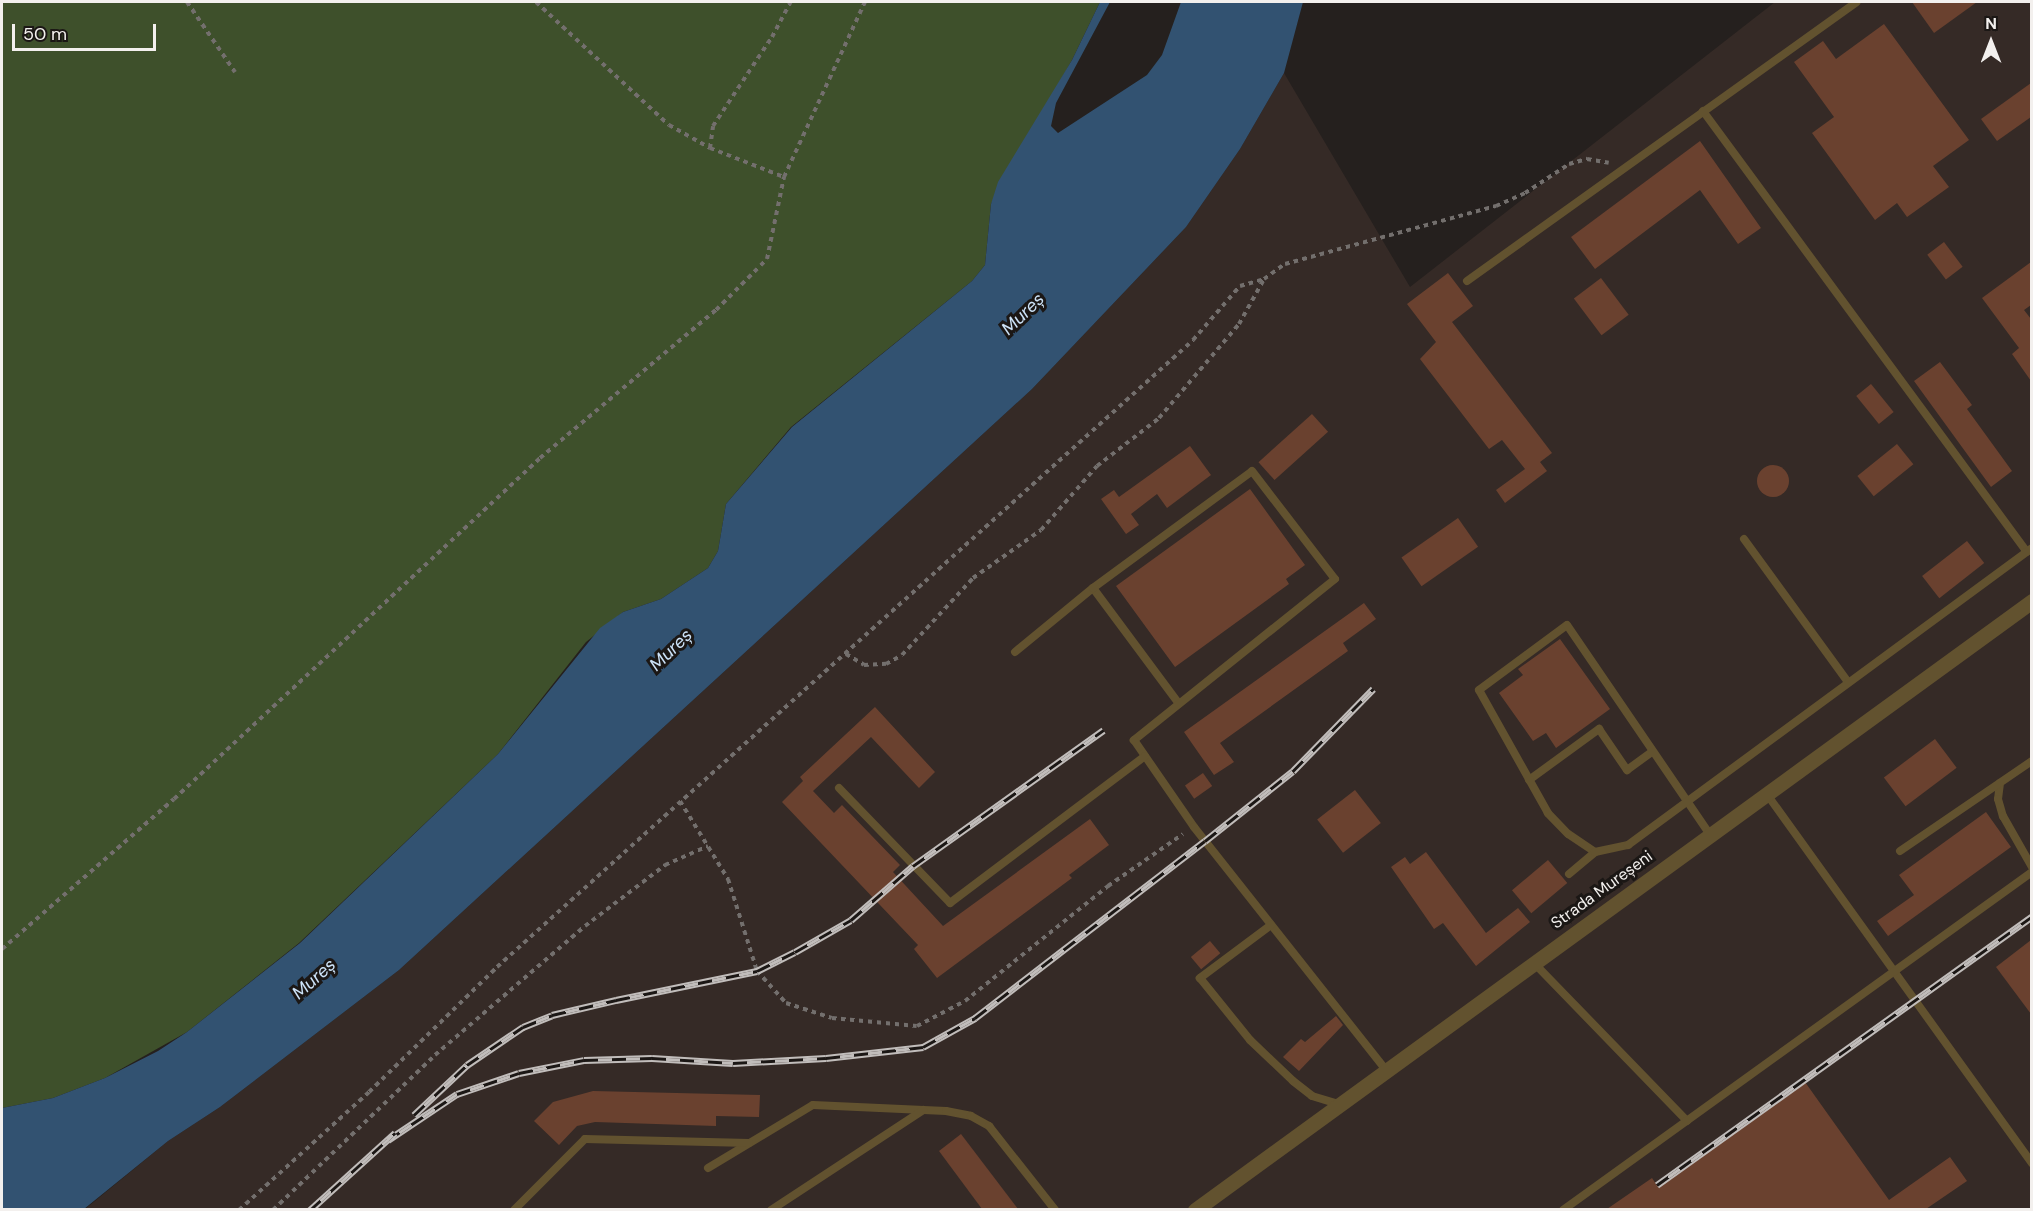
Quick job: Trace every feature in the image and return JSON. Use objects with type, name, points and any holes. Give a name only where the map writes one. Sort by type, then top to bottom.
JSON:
[{"type":"street","name":"Strada Mureșeni","points":[[1195,1209],[1709,833],[2031,602]]},
{"type":"lane","points":[[1467,281],[1856,2]]},
{"type":"lane","points":[[1569,874],[1595,852],[1628,845],[2029,550],[1703,111]]},
{"type":"lane","points":[[1015,652],[1094,588],[1252,471],[1335,579],[1134,740],[1194,826],[1386,1070]]},
{"type":"lane","points":[[1744,539],[1848,682]]},
{"type":"lane","points":[[1094,588],[1179,704]]},
{"type":"lane","points":[[1595,852],[1568,834],[1548,813],[1479,690],[1567,625],[1709,833]]},
{"type":"lane","points":[[1529,780],[1599,729],[1628,770],[1652,752]]},
{"type":"lane","points":[[839,788],[950,903],[1145,756]]},
{"type":"lane","points":[[1900,851],[2031,761]]},
{"type":"lane","points":[[2000,783],[1998,799],[2003,816],[2031,867]]},
{"type":"lane","points":[[1766,793],[2031,1163]]},
{"type":"lane","points":[[1563,1209],[2031,872]]},
{"type":"lane","points":[[1271,925],[1200,978],[1250,1040],[1293,1081],[1312,1096],[1339,1104]]},
{"type":"lane","points":[[1533,962],[1687,1121]]},
{"type":"lane","points":[[708,1168],[813,1105],[923,1110],[970,1116],[989,1126],[1055,1209]]},
{"type":"lane","points":[[771,1209],[923,1110]]},
{"type":"lane","points":[[514,1209],[585,1139],[750,1143]]},
{"type":"path","points":[[187,2],[235,72]]},
{"type":"path","points":[[536,2],[669,125],[710,148],[784,177]]},
{"type":"path","points":[[710,148],[713,126],[772,37],[790,2]]},
{"type":"path","points":[[2,949],[174,799],[540,458],[716,310],[767,259],[784,177],[865,2]]},
{"type":"path","points":[[239,1209],[680,801],[846,654],[1193,339],[1240,286],[1264,279],[1285,264],[1316,254],[1496,206],[1525,193],[1569,164],[1603,160],[1624,168]]},
{"type":"path","points":[[846,654],[864,665],[886,664],[902,655],[972,578],[1041,530],[1097,466],[1159,418],[1239,324],[1264,279]]},
{"type":"path","points":[[680,801],[728,879],[757,971],[786,1003],[832,1018],[917,1026],[965,1001],[1108,886],[1194,826]]},
{"type":"path","points":[[273,1209],[435,1055],[585,926],[665,865],[708,846]]},
{"type":"shaded area","points":[[1775,2],[2031,2],[2031,1209],[84,1210],[168,1141],[220,1107],[399,970],[1032,389],[1186,227],[1240,149],[1284,73],[1410,287]]},
{"type":"green space","points":[[2,2],[1100,2],[1072,60],[991,204],[985,265],[972,281],[791,427],[726,504],[718,551],[708,568],[661,599],[623,612],[586,642],[498,754],[299,943],[187,1032],[105,1078],[53,1098],[2,1108]]},
{"type":"water","name":"Mureș","points":[[1100,2],[1110,2],[1056,103],[1051,126],[1058,133],[1147,75],[1162,55],[1181,2],[1303,2],[1284,73],[1240,149],[1186,227],[1032,389],[399,970],[220,1107],[168,1141],[84,1209],[2,1209],[2,1108],[53,1098],[105,1078],[158,1051],[187,1032],[300,943],[498,754],[600,628],[623,612],[661,599],[708,568],[718,551],[726,504],[792,427],[972,281],[985,265],[991,204],[998,182],[1072,60]]},
{"type":"building","points":[[1912,2],[1977,2],[1934,33]]},
{"type":"building","points":[[1884,24],[1969,140],[1933,166],[1949,187],[1907,217],[1897,203],[1875,220],[1812,133],[1834,117],[1794,62],[1823,41],[1836,59]]},
{"type":"building","points":[[2031,83],[2031,117],[1997,141],[1981,119]]},
{"type":"building","points":[[1700,141],[1761,228],[1738,244],[1700,190],[1595,269],[1571,237]]},
{"type":"building","points":[[1944,242],[1963,267],[1946,279],[1927,255]]},
{"type":"building","points":[[2031,262],[2031,305],[2024,310],[2031,319],[2031,381],[2012,354],[2019,348],[1982,298]]},
{"type":"building","points":[[1448,273],[1473,306],[1452,322],[1552,453],[1540,462],[1547,471],[1505,503],[1496,490],[1525,469],[1502,440],[1489,449],[1420,359],[1436,342],[1407,304]]},
{"type":"building","points":[[1601,278],[1629,315],[1602,335],[1574,298]]},
{"type":"building","points":[[1940,362],[1972,405],[1967,409],[2012,471],[1991,487],[1914,381]]},
{"type":"building","points":[[1871,384],[1894,412],[1879,424],[1856,396]]},
{"type":"building","points":[[1312,414],[1328,432],[1275,480],[1258,462]]},
{"type":"building","points":[[1897,444],[1913,464],[1874,496],[1857,476]]},
{"type":"building","points":[[1190,446],[1211,475],[1167,508],[1157,494],[1131,514],[1139,525],[1126,534],[1101,499],[1114,490],[1119,497]]},
{"type":"building","points":[[1773,465],[1784,470],[1789,481],[1784,492],[1773,497],[1762,492],[1757,481],[1762,470]]},
{"type":"building","points":[[1250,489],[1305,565],[1286,579],[1289,584],[1175,667],[1116,586]]},
{"type":"building","points":[[1458,518],[1478,547],[1422,586],[1401,558]]},
{"type":"building","points":[[1967,541],[1984,563],[1939,598],[1922,576]]},
{"type":"building","points":[[1364,603],[1376,619],[1343,643],[1348,651],[1220,743],[1234,762],[1214,775],[1184,732]]},
{"type":"building","points":[[1560,639],[1610,709],[1556,748],[1546,733],[1533,741],[1499,693],[1523,675],[1518,669]]},
{"type":"building","points":[[875,707],[935,772],[919,788],[871,737],[813,791],[834,813],[842,805],[900,865],[893,872],[943,926],[1090,819],[1109,845],[1069,875],[1072,878],[937,978],[914,949],[918,945],[782,802],[803,781],[800,777]]},
{"type":"building","points":[[1935,739],[1957,768],[1906,806],[1884,778]]},
{"type":"building","points":[[1203,773],[1212,786],[1194,799],[1185,786]]},
{"type":"building","points":[[1355,790],[1381,823],[1343,853],[1317,820]]},
{"type":"building","points":[[1986,812],[2011,847],[1888,936],[1877,921],[1914,895],[1899,875]]},
{"type":"building","points":[[1426,852],[1486,933],[1518,908],[1530,922],[1476,966],[1443,923],[1434,929],[1391,867],[1405,857],[1410,864]]},
{"type":"building","points":[[1548,860],[1567,883],[1531,913],[1512,890]]},
{"type":"building","points":[[2031,940],[2031,1014],[1996,967]]},
{"type":"building","points":[[1210,941],[1220,953],[1201,969],[1191,957]]},
{"type":"building","points":[[1336,1016],[1343,1025],[1299,1071],[1283,1057],[1301,1039],[1305,1042]]},
{"type":"building","points":[[1805,1082],[1889,1200],[1950,1157],[1967,1181],[1926,1209],[1607,1209],[1652,1178],[1658,1187]]},
{"type":"building","points":[[593,1091],[760,1095],[759,1117],[716,1116],[716,1126],[595,1122],[577,1126],[559,1145],[534,1121],[553,1102]]},
{"type":"building","points":[[961,1134],[1018,1209],[982,1209],[939,1151]]},
{"type":"railway","points":[[388,1140],[457,1094],[519,1073],[584,1060],[652,1058],[733,1063],[826,1058],[923,1047],[975,1018],[1293,771],[1373,689]]},
{"type":"railway","points":[[414,1115],[467,1065],[523,1027],[552,1015],[757,971],[795,952],[851,920],[913,866],[1104,730]]},
{"type":"railway","points":[[1657,1185],[2032,917]]},
{"type":"railway","points":[[310,1210],[395,1133]]}]
